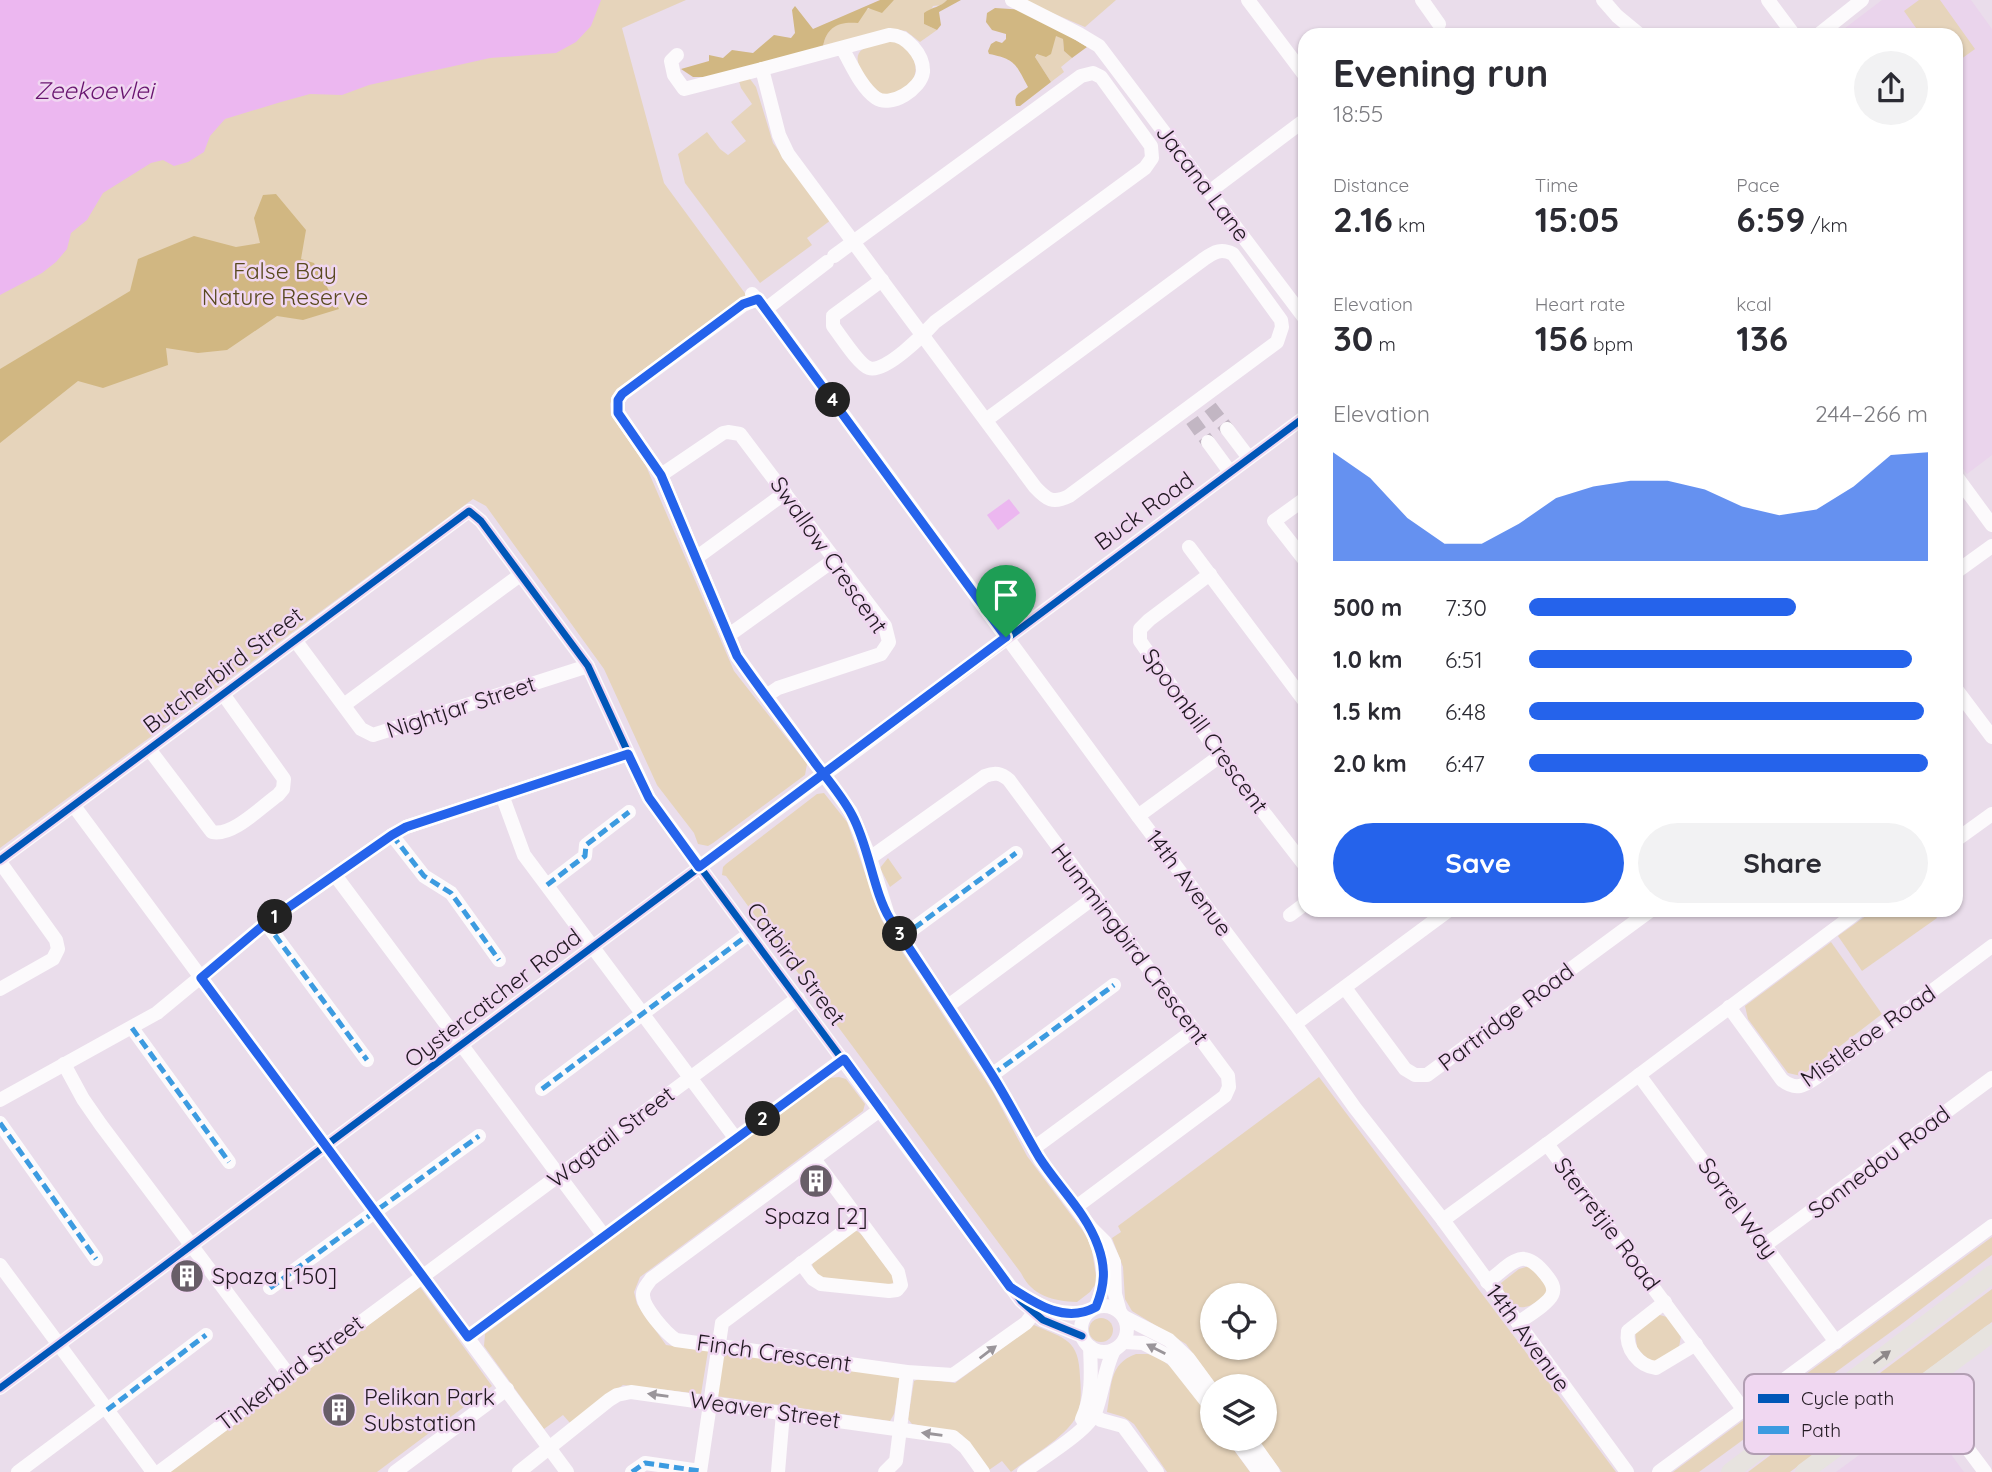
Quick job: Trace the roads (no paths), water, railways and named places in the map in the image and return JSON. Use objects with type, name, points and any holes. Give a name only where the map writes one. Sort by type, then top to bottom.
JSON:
[{"type":"main road","points":[[1860,1374],[1992,1274]]},
{"type":"main road","points":[[1937,1374],[1992,1333]]},
{"type":"main road","points":[[1730,1472],[1754,1454]]},
{"type":"main road","points":[[1804,1472],[1828,1454]]},
{"type":"street","name":"Jacana Lane","points":[[1012,0],[1080,34],[1099,47],[1298,309]]},
{"type":"street","points":[[1248,0],[1298,66]]},
{"type":"street","points":[[1422,0],[1439,24]]},
{"type":"street","points":[[1603,0],[1616,16],[1631,28]]},
{"type":"street","points":[[1768,0],[1789,28]]},
{"type":"street","points":[[1827,28],[1862,0]]},
{"type":"street","points":[[677,55],[671,61],[674,75],[686,95],[762,69],[842,48],[889,36],[901,36],[911,44],[921,61],[922,75],[916,85],[898,98],[887,102],[879,100],[868,91],[842,48]]},
{"type":"street","points":[[762,69],[779,135],[788,154],[1035,488],[1045,498],[1054,501],[1069,496],[1188,415],[1277,342],[1282,327],[1276,312],[1237,259],[1223,250],[1204,259],[986,420]]},
{"type":"street","points":[[882,281],[833,316],[833,326],[865,366],[874,369],[885,365],[922,336],[935,322],[1150,163],[1153,154],[1151,146],[1105,81],[1093,73],[1081,76],[831,259],[759,301],[743,304],[622,394],[618,400],[618,413],[661,475],[737,656],[851,812],[870,858],[884,906],[902,937],[992,1075],[1034,1148],[1091,1228],[1105,1241],[1114,1262],[1115,1294],[1127,1329],[1105,1373],[1090,1413],[1076,1433],[1024,1472]]},
{"type":"street","points":[[1209,192],[1298,125]]},
{"type":"street","name":"14th Avenue","points":[[759,301],[1355,1108],[1443,1220],[1627,1472]]},
{"type":"street","name":"Buck Road","points":[[1006,637],[1298,422]]},
{"type":"street","points":[[1227,429],[1249,458]]},
{"type":"street","name":"Swallow Crescent","points":[[661,475],[723,433],[734,432],[746,440],[885,626],[889,637],[881,654],[778,688],[766,696]]},
{"type":"street","points":[[1209,442],[1230,471]]},
{"type":"street","points":[[1963,486],[1992,525]]},
{"type":"street","points":[[695,558],[785,492]]},
{"type":"street","points":[[1298,504],[1274,521],[1298,552]]},
{"type":"street","name":"Catbird Street","points":[[469,511],[481,522],[588,666],[649,798],[1010,1287],[1051,1324],[1086,1341]]},
{"type":"street","name":"Butcherbird Street","points":[[0,861],[469,511]]},
{"type":"street","points":[[1963,567],[1992,546]]},
{"type":"street","points":[[1189,547],[1298,689]]},
{"type":"street","points":[[729,635],[834,559]]},
{"type":"street","name":"Spoonbill Crescent","points":[[1210,574],[1140,629],[1141,645],[1220,756],[1298,857]]},
{"type":"street","points":[[344,705],[520,575]]},
{"type":"street","name":"Oystercatcher Road","points":[[0,1388],[1006,637]]},
{"type":"street","name":"Nightjar Street","points":[[295,640],[361,729],[373,735],[588,666]]},
{"type":"street","points":[[149,749],[212,832],[230,831],[278,795],[283,789],[284,779],[223,694]]},
{"type":"street","points":[[1963,698],[1992,737]]},
{"type":"street","points":[[0,1100],[132,1028],[174,1001],[266,923],[406,827],[628,754]]},
{"type":"street","points":[[1138,816],[1220,756]]},
{"type":"street","name":"Hummingbird Crescent","points":[[870,858],[985,776],[996,773],[1009,780],[1228,1076],[1228,1092],[1076,1208]]},
{"type":"street","points":[[502,795],[524,855],[736,1139]]},
{"type":"street","points":[[74,806],[567,1472]]},
{"type":"street","points":[[547,885],[585,856],[586,845],[629,812]]},
{"type":"street","points":[[1963,835],[1992,814]]},
{"type":"street","points":[[392,835],[424,876],[451,893],[499,960]]},
{"type":"street","points":[[902,937],[1016,853]]},
{"type":"street","points":[[0,861],[56,940],[58,949],[52,959],[0,989]]},
{"type":"street","points":[[335,875],[604,1236]]},
{"type":"street","points":[[948,1006],[1095,897]]},
{"type":"street","points":[[1290,915],[1298,909]]},
{"type":"street","points":[[1295,1024],[1440,917]]},
{"type":"street","name":"Partridge Road","points":[[1345,988],[1405,1069],[1415,1075],[1427,1075],[1641,917]]},
{"type":"street","points":[[1547,1143],[1851,917]]},
{"type":"street","points":[[266,923],[368,1060]]},
{"type":"street","points":[[542,1090],[749,933]]},
{"type":"street","name":"Mistletoe Road","points":[[1729,1007],[1782,1080],[1797,1087],[1817,1077],[1992,946]]},
{"type":"street","points":[[992,1075],[1114,985]]},
{"type":"street","name":"Wagtail Street","points":[[423,1276],[798,998]]},
{"type":"street","points":[[132,1028],[229,1162]]},
{"type":"street","points":[[1034,1148],[1194,1030]]},
{"type":"street","points":[[468,1337],[844,1059]]},
{"type":"street","points":[[64,1064],[83,1100],[288,1374]]},
{"type":"street","name":"Sorrel Way","points":[[1640,1075],[1836,1342]]},
{"type":"street","name":"Sonnedou Road","points":[[1765,1245],[1992,1078]]},
{"type":"street","name":"Finch Crescent","points":[[881,1109],[651,1279],[645,1286],[645,1302],[668,1334],[676,1340],[907,1372],[953,1375],[961,1372],[1026,1323],[1036,1309]]},
{"type":"street","points":[[0,1123],[96,1259]]},
{"type":"street","points":[[270,1288],[478,1136]]},
{"type":"street","name":"Sterretjie Road","points":[[1443,1220],[1547,1143],[1743,1409]]},
{"type":"street","points":[[801,1263],[813,1279],[821,1284],[897,1290],[901,1282],[898,1272],[814,1158]]},
{"type":"street","points":[[632,1472],[645,1463],[700,1471],[722,1323],[859,1220]]},
{"type":"street","points":[[1792,1374],[1992,1226]]},
{"type":"street","points":[[1090,1413],[1093,1370],[1083,1320],[1093,1309],[1104,1286],[1101,1257],[1091,1228]]},
{"type":"street","points":[[1487,1282],[1517,1260],[1526,1258],[1535,1261],[1552,1282],[1554,1288],[1550,1297],[1518,1323]]},
{"type":"street","points":[[0,1265],[6,1285],[59,1345],[153,1472]]},
{"type":"street","name":"Tinkerbird Street","points":[[159,1472],[423,1276]]},
{"type":"street","points":[[1665,1302],[1628,1331],[1627,1339],[1631,1350],[1644,1364],[1656,1368],[1696,1344]]},
{"type":"street","points":[[1093,1309],[1108,1306],[1169,1340],[1200,1374]]},
{"type":"street","name":"Catbird Street","points":[[1036,1309],[1074,1315],[1093,1309]]},
{"type":"street","points":[[18,1472],[206,1335]]},
{"type":"street","points":[[1086,1341],[1101,1352],[1143,1343],[1172,1358],[1200,1394]]},
{"type":"street","points":[[885,1472],[896,1461],[907,1372]]},
{"type":"street","points":[[395,1472],[507,1389]]},
{"type":"street","name":"Weaver Street","points":[[519,1472],[600,1408],[624,1393],[638,1392],[953,1437],[965,1447],[983,1472]]},
{"type":"street","points":[[1658,1472],[1743,1409]]},
{"type":"street","points":[[778,1472],[783,1413]]},
{"type":"street","points":[[1090,1413],[1127,1430],[1157,1472]]},
{"type":"street","points":[[1244,1451],[1259,1472]]},
{"type":"street","points":[[1258,1451],[1273,1472]]},
{"type":"street","points":[[1972,1454],[1985,1472]]},
{"type":"water","name":"Zeekoevlei","points":[[0,0],[601,0],[591,26],[576,42],[556,53],[490,58],[369,85],[342,95],[310,94],[225,119],[210,136],[204,152],[188,162],[174,166],[163,160],[151,163],[103,193],[87,220],[71,233],[67,249],[56,262],[42,273],[0,295]]},
{"type":"water","points":[[1009,499],[1020,513],[998,530],[987,515]]},
{"type":"tunnel","points":[[1210,407],[1227,429]]},
{"type":"tunnel","points":[[1192,420],[1208,442]]},
{"type":"place","name":"Spaza [2]","points":[[816,1181]]},
{"type":"place","name":"Spaza [150]","points":[[187,1276]]},
{"type":"place","name":"Pelikan Park Substation","points":[[339,1410]]},
{"type":"park label","name":"False Bay Nature Reserve","points":[[285,284]]}]
